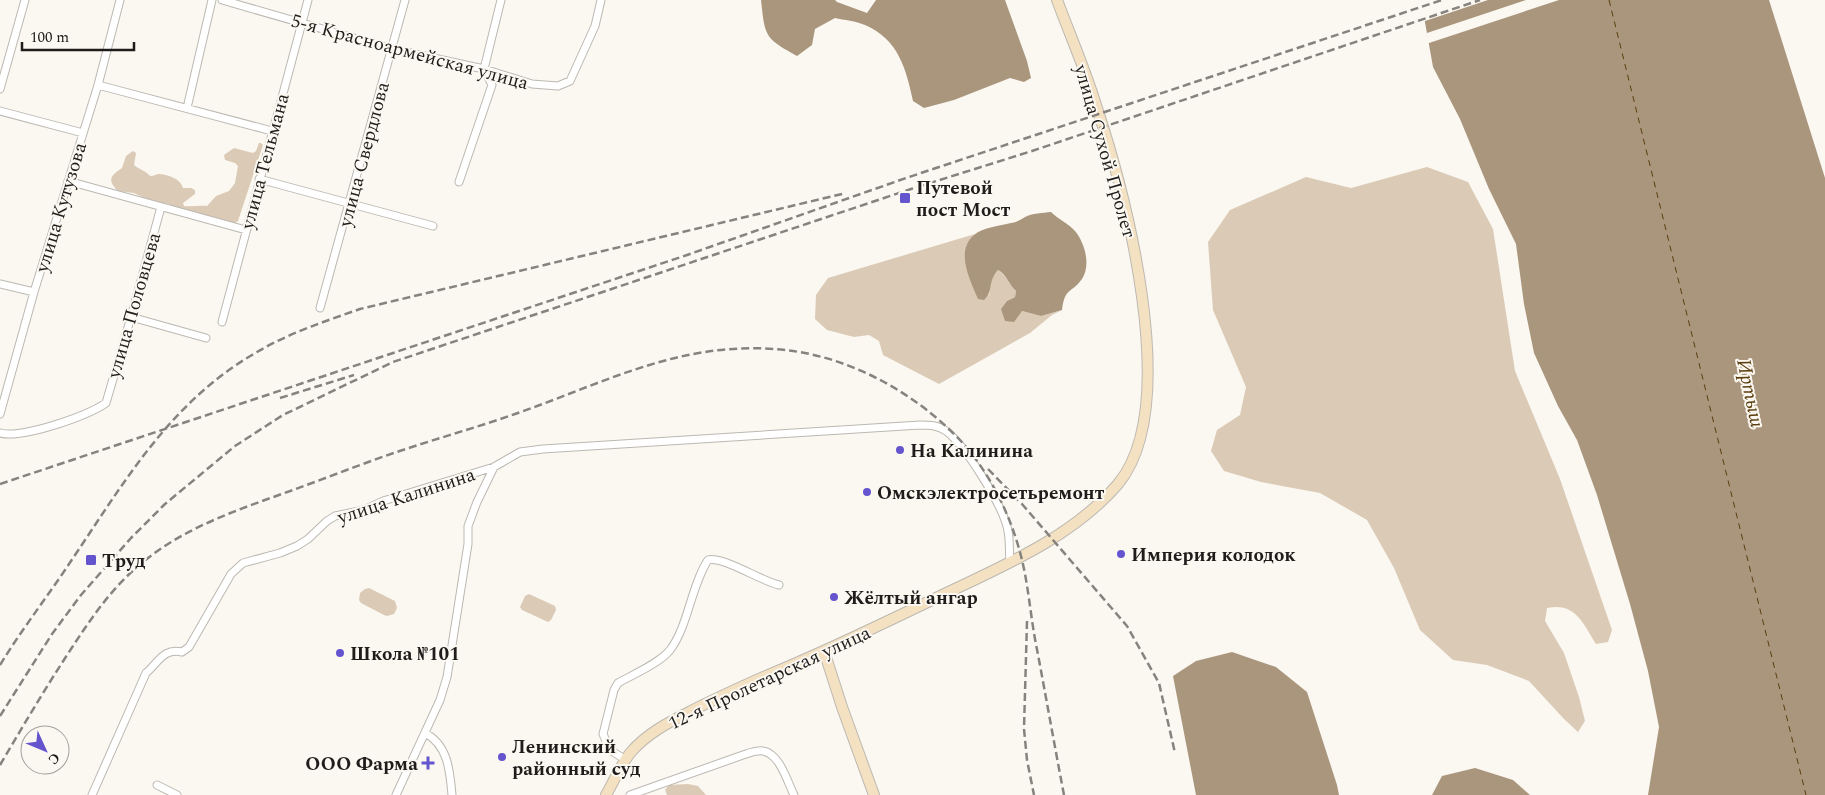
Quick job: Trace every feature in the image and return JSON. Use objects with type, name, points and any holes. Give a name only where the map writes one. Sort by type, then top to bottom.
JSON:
[{"type":"main road","name":"улица Сухой Пролет","points":[[1057,0],[1096,103],[1116,171],[1134,246],[1145,318],[1148,380],[1146,407],[1139,444],[1127,471],[1119,483],[1101,501]]},
{"type":"main road","name":"12-я Пролетарская улица","points":[[606,795],[626,760],[640,743],[670,722],[741,687],[824,651],[1052,540],[1101,501]]},
{"type":"main road","points":[[824,651],[874,795]]},
{"type":"street","points":[[0,89],[25,0]]},
{"type":"street","name":"улица Кутузова","points":[[0,414],[34,292],[98,85],[120,0]]},
{"type":"street","points":[[187,108],[212,0]]},
{"type":"street","name":"5-я Красноармейская улица","points":[[222,0],[392,49],[484,69],[532,84],[558,86],[570,82],[595,26],[601,0]]},
{"type":"street","name":"улица Тельмана","points":[[222,322],[308,0]]},
{"type":"street","name":"улица Свердлова","points":[[320,308],[405,0]]},
{"type":"street","points":[[459,182],[492,85],[484,69],[501,0]]},
{"type":"street","points":[[98,85],[272,132]]},
{"type":"street","points":[[0,111],[83,133]]},
{"type":"street","points":[[259,179],[433,226]]},
{"type":"street","points":[[68,181],[246,230]]},
{"type":"street","name":"улица Половцева","points":[[0,433],[9,436],[32,432],[96,410],[106,403],[161,207]]},
{"type":"street","points":[[0,284],[34,292]]},
{"type":"street","points":[[131,317],[206,338]]},
{"type":"street","name":"улица Калинина","points":[[92,795],[146,673],[156,665],[164,654],[175,650],[182,652],[189,647],[231,574],[243,563],[280,553],[297,546],[308,540],[327,521],[335,516],[364,510],[384,501],[494,467],[520,452],[914,425],[938,426],[953,438],[966,453],[998,505],[1008,530],[1010,561]]},
{"type":"street","points":[[396,795],[440,700],[447,677],[468,544],[468,526],[494,467]]},
{"type":"street","points":[[626,760],[610,750],[603,734],[614,690],[618,683],[659,660],[670,651],[679,636],[706,563],[711,559],[740,568],[755,577],[779,585]]},
{"type":"street","points":[[425,733],[432,736],[447,758],[452,795]]},
{"type":"street","points":[[630,795],[760,750],[774,758],[780,765],[794,795]]},
{"type":"street","points":[[157,785],[177,795]]},
{"type":"shaded area","points":[[259,143],[263,145],[238,221],[235,223],[177,211],[169,204],[151,201],[134,193],[118,191],[111,181],[115,173],[122,168],[126,156],[133,151],[136,153],[134,165],[150,176],[158,174],[169,176],[180,182],[183,188],[195,190],[195,194],[183,203],[184,206],[207,206],[216,196],[229,191],[235,183],[238,166],[225,160],[224,155],[234,148],[253,153],[256,151]]},
{"type":"shaded area","points":[[1427,167],[1468,182],[1493,229],[1515,371],[1560,479],[1612,630],[1608,642],[1596,644],[1582,622],[1571,611],[1557,607],[1547,608],[1545,621],[1564,653],[1585,721],[1578,732],[1529,681],[1487,665],[1453,660],[1420,630],[1394,568],[1367,520],[1320,493],[1261,482],[1224,471],[1211,451],[1217,430],[1240,415],[1246,387],[1213,310],[1208,242],[1230,210],[1306,177],[1351,188]]},
{"type":"shaded area","points":[[975,234],[966,246],[989,296],[991,278],[998,270],[1016,291],[1015,297],[1007,301],[1022,311],[1041,316],[1062,310],[1052,315],[1030,333],[939,384],[883,355],[879,341],[869,335],[854,337],[827,330],[815,319],[816,295],[828,278]]},
{"type":"shaded area","points":[[369,588],[395,601],[397,608],[394,614],[384,615],[361,603],[359,600],[360,593]]},
{"type":"shaded area","points":[[529,594],[555,606],[556,610],[551,620],[548,622],[522,610],[520,607],[525,596]]},
{"type":"shaded area","points":[[688,784],[698,786],[706,795],[667,795],[665,790],[669,785]]},
{"type":"water","points":[[761,0],[835,0],[867,13],[876,0],[1005,0],[1027,61],[1031,78],[1024,82],[1010,78],[954,100],[924,108],[913,101],[903,66],[893,46],[876,31],[861,24],[835,18],[815,29],[812,45],[797,56],[778,45],[768,35],[765,29]]},
{"type":"water","name":"Иртыш","points":[[1421,0],[1769,0],[1825,178],[1825,795],[1648,795],[1659,727],[1648,671],[1630,604],[1597,495],[1577,440],[1558,406],[1534,353],[1524,304],[1516,244],[1489,189],[1460,119],[1433,67]]},
{"type":"water","points":[[1051,212],[1073,228],[1079,236],[1086,254],[1085,273],[1078,284],[1067,294],[1062,310],[1041,316],[1022,311],[1014,322],[1005,321],[1001,309],[1007,301],[1015,297],[1016,291],[998,270],[993,278],[987,297],[984,300],[978,299],[968,275],[965,249],[974,235],[987,228],[1015,222],[1038,213]]},
{"type":"water","points":[[1232,652],[1276,667],[1307,692],[1339,795],[1196,795],[1173,676],[1196,661]]},
{"type":"water","points":[[1475,768],[1513,780],[1530,795],[1432,795],[1442,776]]},
{"type":"pier","points":[[1488,0],[1422,22],[1419,1]]},
{"type":"pier","points":[[1526,0],[1559,0],[1426,44],[1424,34]]},
{"type":"ferry route","points":[[1609,0],[1806,795]]},
{"type":"railway","points":[[0,484],[687,255],[906,178],[1442,0]]},
{"type":"railway","points":[[0,716],[52,634],[81,595],[131,538],[165,504],[235,446],[283,415],[393,362],[911,189],[1032,151],[1480,0]]},
{"type":"railway","points":[[0,665],[129,475],[150,448],[172,421],[196,397],[252,355],[305,329],[360,309],[846,193]]},
{"type":"railway","points":[[0,765],[87,625],[122,581],[160,549],[196,528],[253,504],[385,456],[515,414],[658,362],[705,352],[758,348],[785,350],[833,360],[856,368],[878,379],[900,391],[939,420],[957,437],[979,463],[1004,508],[1021,556],[1064,795]]},
{"type":"railway","points":[[280,398],[354,375]]},
{"type":"railway","points":[[988,469],[1022,504],[1127,626],[1159,683],[1175,753]]},
{"type":"railway","points":[[1027,621],[1024,729],[1027,760],[1034,795]]},
{"type":"place","name":"Путевой пост Мост","points":[[905,198]]},
{"type":"place","name":"На Калинина","points":[[900,450]]},
{"type":"place","name":"Омскэлектросетьремонт","points":[[867,492]]},
{"type":"place","name":"Империя колодок","points":[[1121,554]]},
{"type":"place","name":"Труд","points":[[91,560]]},
{"type":"place","name":"Жёлтый ангар","points":[[834,597]]},
{"type":"place","name":"Школа №101","points":[[340,653]]},
{"type":"place","name":"Ленинский районный суд","points":[[502,757]]},
{"type":"place","name":"ООО Фарма","points":[[428,763]]}]
